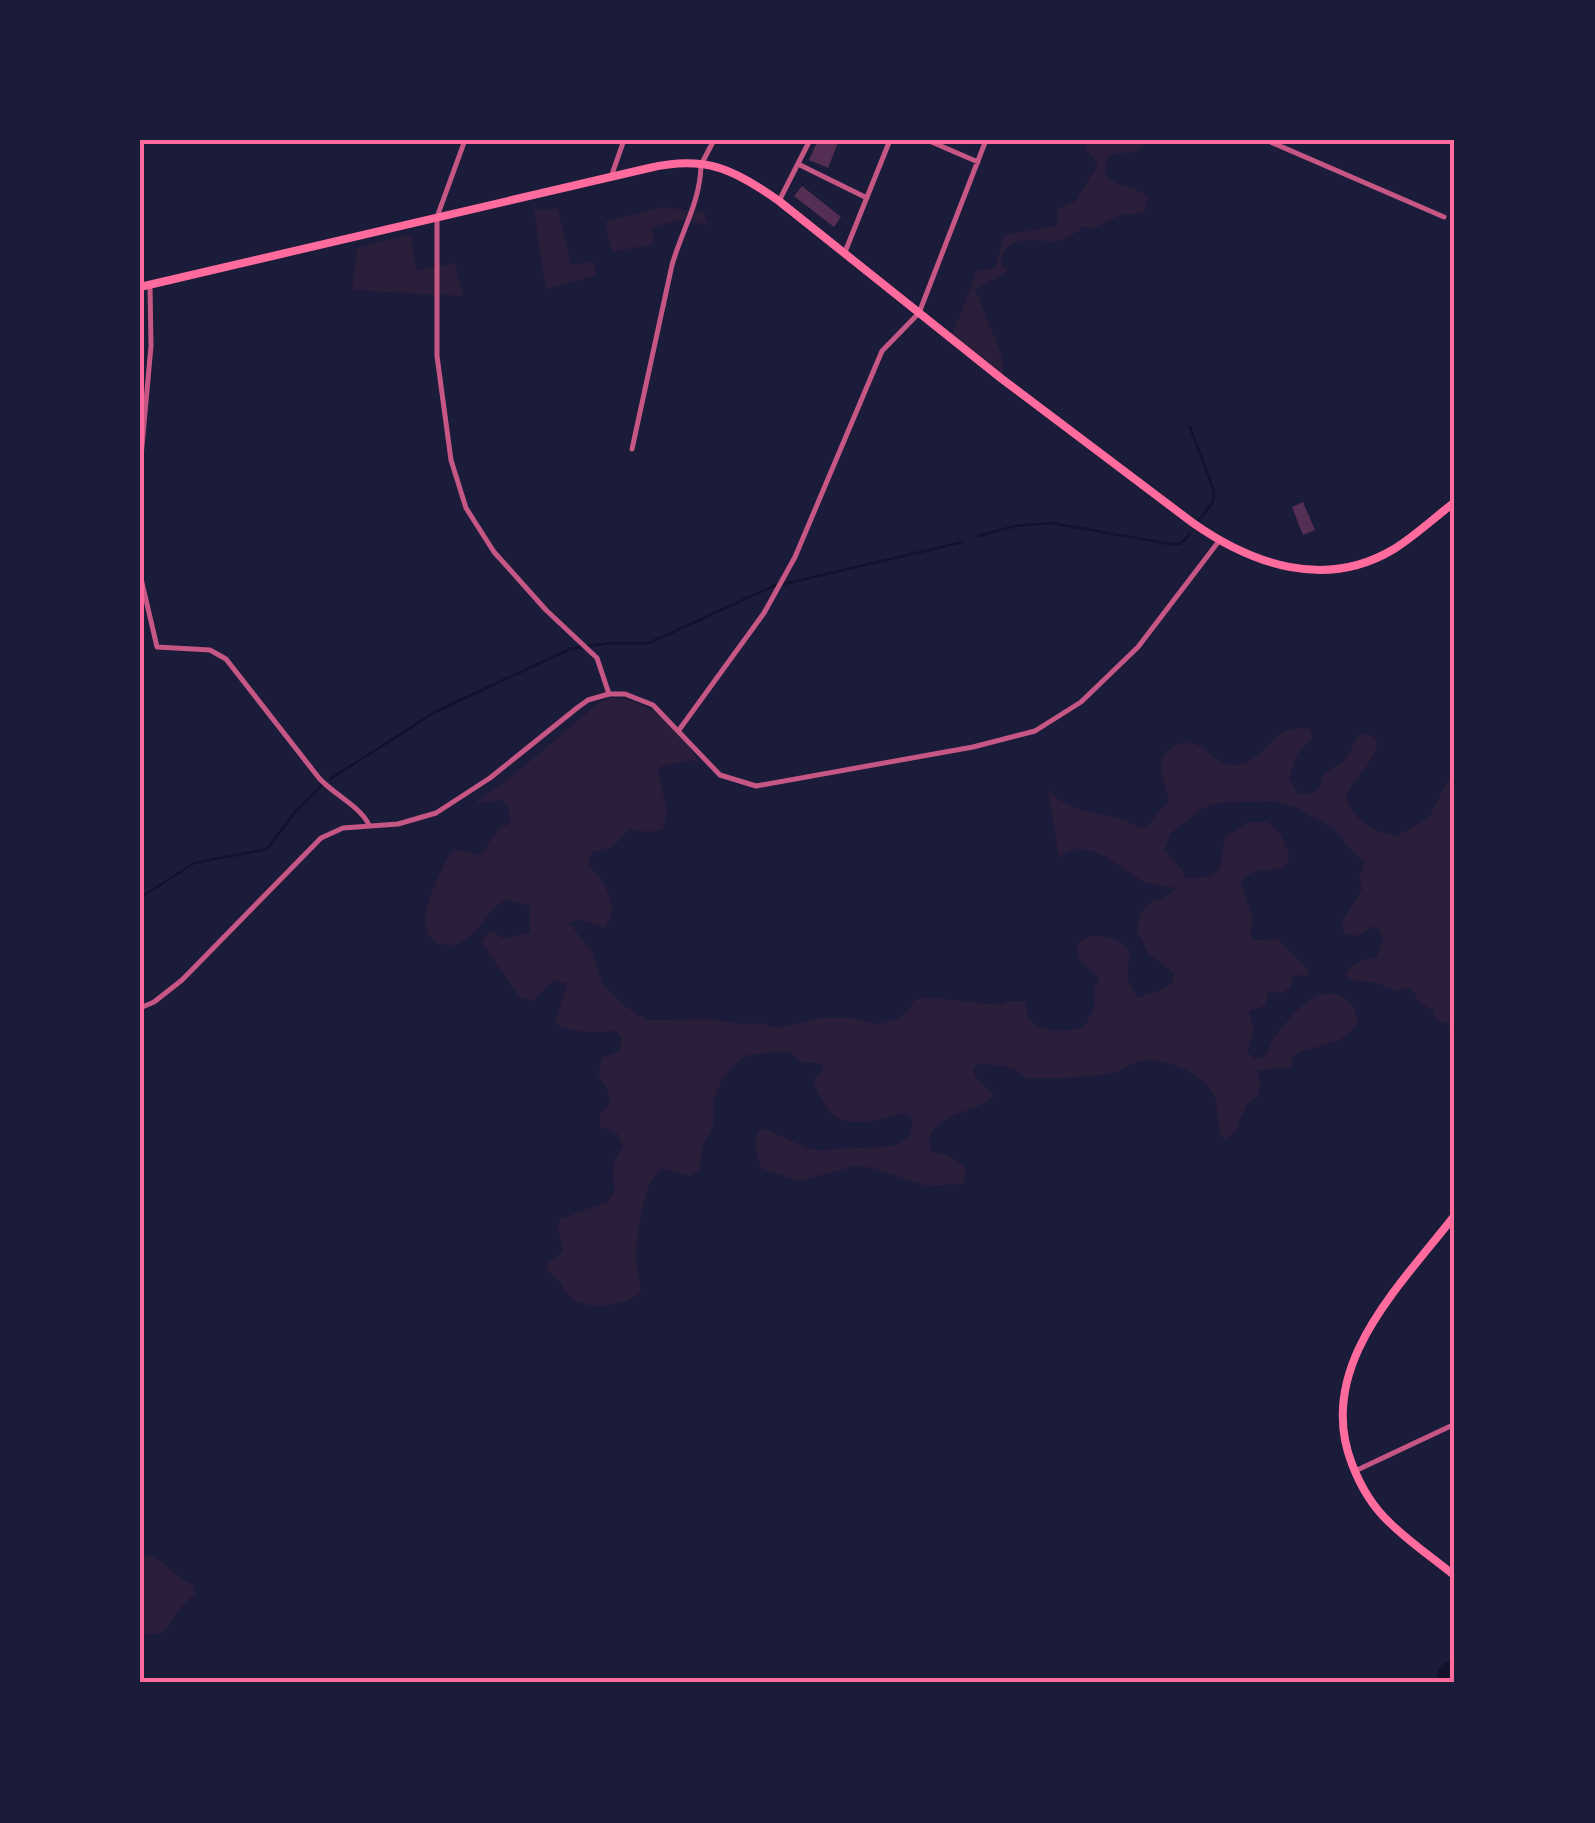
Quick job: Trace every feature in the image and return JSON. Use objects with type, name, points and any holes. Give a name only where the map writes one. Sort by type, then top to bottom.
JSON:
[{"type":"highway","points":[[145,286],[671,163],[702,163],[740,176],[779,201],[919,313],[1219,541],[1248,556],[1284,567],[1331,571],[1360,564],[1396,548],[1455,502]]},
{"type":"highway","points":[[1455,1215],[1382,1310],[1351,1364],[1342,1394],[1340,1424],[1354,1471],[1388,1522],[1455,1576]]},
{"type":"street","points":[[466,140],[437,217],[437,356],[450,460],[466,508],[494,552],[546,610],[597,658],[609,694]]},
{"type":"street","points":[[611,177],[624,140]]},
{"type":"street","points":[[632,448],[672,265],[680,235],[697,204],[702,163],[714,140]]},
{"type":"street","points":[[779,201],[810,140]]},
{"type":"street","points":[[845,252],[890,140]]},
{"type":"street","points":[[927,140],[978,162]]},
{"type":"street","points":[[680,730],[764,613],[818,510],[882,351],[919,313],[986,140]]},
{"type":"street","points":[[1266,140],[1444,216]]},
{"type":"street","points":[[800,165],[867,198]]},
{"type":"street","points":[[140,468],[150,361],[145,286]]},
{"type":"street","points":[[140,1008],[182,980],[322,838],[343,828],[398,824],[436,813],[490,778],[588,700],[609,694],[641,698],[666,716],[720,775],[744,785],[974,747],[1035,731],[1080,702],[1147,638],[1219,541]]},
{"type":"street","points":[[140,574],[157,646],[210,650],[226,658],[319,778],[364,816],[368,825]]},
{"type":"street","points":[[1354,1471],[1455,1424]]},
{"type":"shaded area","points":[[1088,140],[1145,140],[1134,151],[1109,155],[1104,172],[1149,198],[1143,213],[1120,215],[1094,228],[1084,226],[1059,241],[1021,241],[1008,247],[1001,263],[1008,272],[975,289],[1003,359],[1002,379],[951,338],[977,271],[995,268],[1004,235],[1057,226],[1057,209],[1076,201],[1098,164],[1084,147]]},
{"type":"shaded area","points":[[665,207],[703,213],[710,226],[685,219],[652,227],[654,244],[612,252],[605,222]]},
{"type":"shaded area","points":[[558,208],[571,265],[593,262],[597,275],[546,289],[534,211]]},
{"type":"shaded area","points":[[411,234],[416,270],[455,263],[463,296],[352,290],[357,248]]},
{"type":"shaded area","points":[[611,698],[639,704],[663,718],[684,739],[699,763],[689,760],[660,767],[667,810],[663,829],[629,829],[614,845],[592,854],[588,864],[605,886],[611,903],[612,912],[604,928],[580,920],[569,923],[591,950],[602,983],[622,1004],[646,1020],[711,1019],[777,1028],[822,1018],[880,1024],[895,1020],[915,1000],[924,997],[999,1005],[1025,1001],[1029,1020],[1042,1028],[1083,1028],[1094,1010],[1095,986],[1100,979],[1079,959],[1077,944],[1096,936],[1124,946],[1129,951],[1128,980],[1138,998],[1165,988],[1173,981],[1174,973],[1150,955],[1137,932],[1147,906],[1176,888],[1145,882],[1092,851],[1070,850],[1059,857],[1048,791],[1072,807],[1141,828],[1169,801],[1160,768],[1174,746],[1194,744],[1220,762],[1235,765],[1255,757],[1286,732],[1311,729],[1312,738],[1297,755],[1289,778],[1299,795],[1319,788],[1325,773],[1344,761],[1360,734],[1371,735],[1377,740],[1376,749],[1346,797],[1359,819],[1388,834],[1397,836],[1429,817],[1455,767],[1455,1045],[1449,1037],[1449,1023],[1435,1019],[1434,1010],[1421,1004],[1410,987],[1398,991],[1345,976],[1355,964],[1377,956],[1383,941],[1380,930],[1373,926],[1357,936],[1345,934],[1341,924],[1362,889],[1359,876],[1365,862],[1337,830],[1275,801],[1219,803],[1203,808],[1171,833],[1164,850],[1184,877],[1207,877],[1218,870],[1225,837],[1249,822],[1267,822],[1280,833],[1290,856],[1285,867],[1254,872],[1241,883],[1253,920],[1250,935],[1254,940],[1278,939],[1306,967],[1309,976],[1294,975],[1290,988],[1282,993],[1271,991],[1266,1005],[1249,1011],[1254,1032],[1247,1051],[1253,1058],[1263,1057],[1295,1013],[1320,995],[1344,998],[1358,1021],[1344,1037],[1292,1057],[1291,1067],[1258,1070],[1257,1097],[1247,1104],[1234,1134],[1224,1140],[1210,1089],[1196,1076],[1170,1064],[1141,1061],[1112,1073],[1048,1078],[1027,1078],[1003,1066],[976,1065],[975,1075],[993,1096],[941,1123],[930,1140],[932,1152],[947,1155],[963,1165],[966,1174],[962,1184],[926,1186],[856,1166],[798,1181],[760,1168],[755,1145],[758,1131],[763,1128],[818,1150],[897,1146],[911,1134],[913,1118],[904,1113],[866,1122],[837,1118],[813,1082],[824,1068],[821,1063],[801,1063],[790,1051],[747,1055],[721,1081],[713,1102],[713,1126],[702,1147],[699,1170],[691,1176],[661,1169],[650,1185],[642,1208],[636,1253],[640,1293],[605,1305],[577,1302],[546,1265],[563,1251],[557,1226],[560,1219],[607,1202],[614,1192],[613,1164],[623,1145],[617,1133],[600,1126],[600,1114],[610,1103],[608,1090],[598,1074],[602,1058],[619,1051],[622,1038],[617,1031],[577,1031],[555,1023],[567,984],[554,980],[532,1001],[519,996],[490,955],[481,941],[490,931],[505,939],[530,932],[530,906],[508,899],[470,936],[452,945],[440,944],[430,937],[426,915],[450,853],[458,850],[481,855],[498,829],[510,824],[509,809],[502,800],[474,804],[600,702]]},
{"type":"shaded area","points":[[149,1555],[192,1584],[195,1594],[160,1634],[140,1635],[140,1556]]},
{"type":"building","points":[[818,140],[839,140],[828,168],[809,160]]},
{"type":"building","points":[[802,186],[841,217],[834,227],[794,196]]},
{"type":"building","points":[[1303,502],[1315,530],[1303,535],[1292,507]]},
{"type":"waterway","points":[[1190,427],[1214,491],[1213,502],[1199,520]]},
{"type":"waterway","points":[[978,536],[1015,526],[1052,523],[1169,544],[1180,544],[1190,534]]},
{"type":"waterway","points":[[784,584],[963,542]]},
{"type":"waterway","points":[[330,779],[435,712],[570,649],[609,643],[649,643],[776,585]]},
{"type":"waterway","points":[[140,898],[194,863],[267,849],[322,785]]},
{"type":"waterway","points":[[1443,1683],[1446,1671],[1455,1667]]}]
